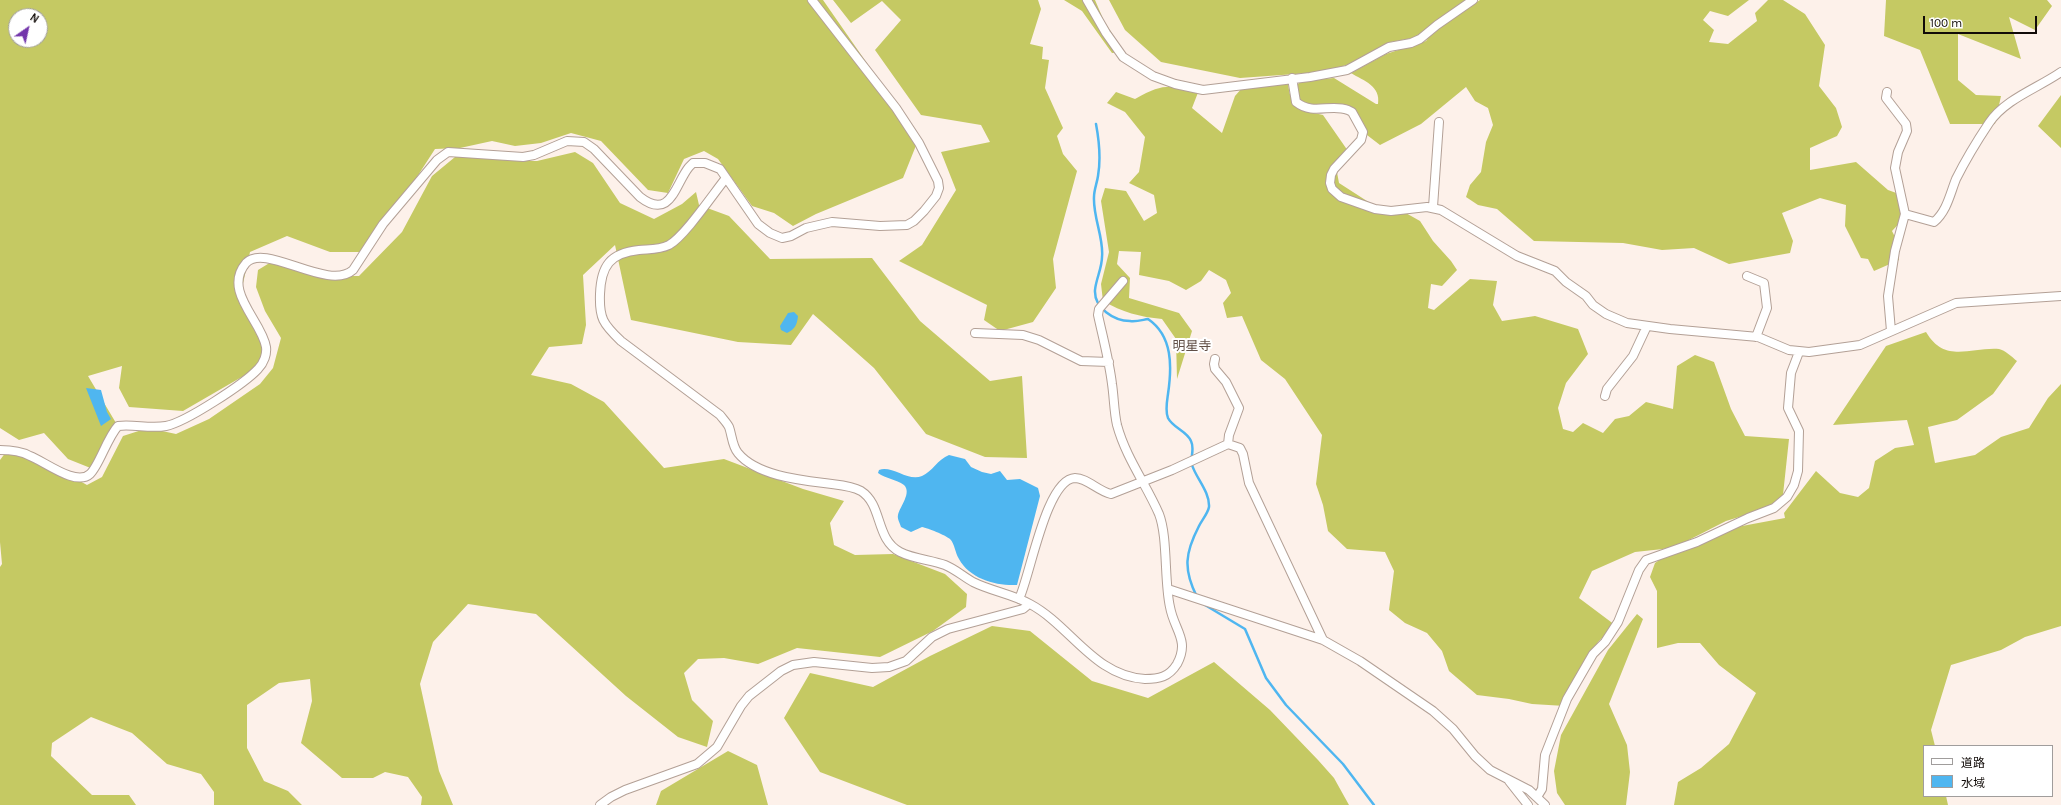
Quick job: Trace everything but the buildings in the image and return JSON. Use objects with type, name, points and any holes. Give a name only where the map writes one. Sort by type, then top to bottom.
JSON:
[{"type":"street","points":[[0,450],[9,450],[30,456],[76,478],[83,477],[89,475],[93,470],[105,444],[118,426],[167,426],[201,410],[254,372],[265,358],[266,346],[242,300],[238,287],[241,273],[246,263],[253,258],[265,258],[328,275],[348,274],[384,224],[437,160],[448,152],[522,157],[534,155],[567,141],[584,142],[594,149],[640,197],[646,202],[654,204],[662,204],[670,201],[684,174],[693,163],[705,162],[714,166],[726,178],[758,224],[770,233],[782,238],[791,236],[806,228],[832,222],[880,226],[907,225],[914,221],[924,211],[936,196],[939,188],[938,181],[919,143],[896,108],[812,0]]},
{"type":"street","points":[[1087,0],[1106,33],[1123,57],[1160,79],[1203,90],[1347,70],[1389,48],[1411,43],[1420,39],[1437,24],[1473,0]]},
{"type":"street","points":[[1905,214],[1929,222],[1934,222],[1938,219],[1944,211],[1957,179],[1990,122],[2023,94],[2061,72]]},
{"type":"street","points":[[1292,78],[1296,102],[1310,110],[1344,109],[1352,112],[1363,132],[1361,140],[1334,169],[1331,175],[1330,183],[1340,197],[1375,209],[1391,211],[1433,207],[1517,256],[1555,271],[1606,314],[1627,323],[1756,336],[1799,352],[1860,346],[1956,303],[2061,296]]},
{"type":"street","points":[[1886,92],[1886,98],[1906,124],[1907,131],[1898,152],[1895,168],[1905,214],[1895,251],[1888,296],[1891,331]]},
{"type":"street","points":[[1433,207],[1439,122]]},
{"type":"street","points":[[726,178],[687,228],[669,244],[657,249],[637,250],[621,254],[608,262],[602,273],[600,305],[603,322],[606,328],[621,341],[720,415],[728,426],[737,452],[749,462],[769,472],[793,479],[854,488],[868,498],[873,505],[882,533],[890,544],[900,552],[949,567],[974,583],[1029,604],[1067,633],[1084,651],[1102,664],[1119,672],[1139,678],[1158,679],[1169,674],[1176,665],[1182,651],[1182,639],[1169,606],[1160,516],[1127,454],[1117,424],[1109,362],[1098,315],[1099,309],[1123,281]]},
{"type":"street","points":[[1747,276],[1764,283],[1767,308],[1756,336]]},
{"type":"street","points":[[1606,396],[1607,389],[1633,356],[1647,326]]},
{"type":"street","points":[[974,333],[1022,335],[1039,340],[1081,361],[1109,362]]},
{"type":"street","points":[[1537,797],[1542,789],[1545,755],[1564,704],[1593,654],[1605,642],[1618,622],[1640,570],[1646,560],[1697,542],[1748,518],[1774,508],[1787,497],[1794,485],[1800,456],[1799,430],[1788,408],[1791,373],[1799,352]]},
{"type":"street","points":[[1215,359],[1215,369],[1226,382],[1239,408],[1229,435],[1228,444]]},
{"type":"street","points":[[1019,599],[1024,588],[1042,523],[1052,499],[1065,481],[1073,478],[1082,479],[1104,492],[1111,494],[1172,470],[1228,444],[1240,448],[1243,454],[1249,484],[1323,640]]},
{"type":"street","points":[[1168,589],[1323,640],[1360,661],[1433,711],[1453,729],[1475,756],[1490,770],[1529,790],[1544,805]]},
{"type":"street","points":[[600,805],[611,796],[625,790],[698,764],[717,747],[741,706],[749,696],[781,671],[793,665],[814,662],[872,668],[889,667],[906,661],[932,637],[948,629],[1023,609],[1029,604]]},
{"type":"street","points":[[1507,779],[1528,805]]},
{"type":"green space","points":[[0,0],[823,0],[919,138],[903,178],[816,214],[793,226],[774,213],[752,206],[718,159],[704,151],[684,159],[668,193],[648,190],[601,141],[571,133],[541,143],[515,146],[492,141],[460,148],[435,149],[393,214],[365,252],[330,252],[287,236],[250,252],[242,288],[267,346],[259,367],[183,411],[129,407],[119,388],[122,366],[88,376],[116,423],[93,469],[68,459],[44,433],[19,440],[0,428]]},
{"type":"green space","points":[[833,0],[1038,0],[1041,9],[1030,44],[1043,47],[1042,59],[1049,60],[1045,88],[1063,128],[1057,136],[1063,154],[1077,171],[1053,259],[1056,288],[1033,322],[1000,331],[984,320],[987,305],[899,261],[922,245],[956,190],[941,152],[990,142],[981,125],[921,115],[875,50],[901,20],[882,1],[851,23]]},
{"type":"green space","points":[[1064,0],[1095,0],[1104,21],[1124,52],[1112,53],[1082,11]]},
{"type":"green space","points":[[1109,0],[1466,0],[1418,37],[1391,42],[1353,63],[1323,72],[1240,78],[1161,62],[1125,30]]},
{"type":"green space","points":[[1480,0],[1749,0],[1728,16],[1710,11],[1703,20],[1714,30],[1709,42],[1728,44],[1757,21],[1755,13],[1768,0],[1783,0],[1805,14],[1825,45],[1819,86],[1836,108],[1842,127],[1837,136],[1810,148],[1810,170],[1856,162],[1888,190],[1899,194],[1910,212],[1892,231],[1896,239],[1899,260],[1874,271],[1868,259],[1861,258],[1845,226],[1846,205],[1820,198],[1782,213],[1793,241],[1790,253],[1729,264],[1694,248],[1662,250],[1623,243],[1534,241],[1497,209],[1478,205],[1466,197],[1470,185],[1481,172],[1486,142],[1493,125],[1488,108],[1475,101],[1466,87],[1421,124],[1380,145],[1367,135],[1355,111],[1306,106],[1300,100],[1297,86],[1300,81],[1334,78],[1378,104],[1377,93],[1374,88],[1351,73],[1386,54],[1426,41],[1433,32],[1447,21]]},
{"type":"green space","points":[[1886,0],[2047,0],[2052,6],[2035,30],[2009,17],[2021,59],[1958,34],[1958,80],[1976,95],[2001,96],[1995,124],[1950,124],[1920,50],[1884,36]]},
{"type":"green space","points":[[1288,83],[1291,99],[1294,104],[1302,110],[1323,115],[1348,151],[1336,167],[1339,183],[1384,212],[1404,212],[1420,221],[1433,241],[1457,270],[1442,286],[1431,284],[1428,308],[1434,310],[1470,279],[1497,281],[1493,305],[1502,321],[1535,316],[1578,329],[1588,354],[1566,383],[1558,408],[1563,429],[1573,432],[1583,423],[1603,433],[1615,419],[1629,416],[1646,402],[1673,409],[1677,366],[1695,355],[1714,362],[1731,409],[1745,436],[1789,439],[1782,504],[1726,521],[1681,544],[1663,549],[1635,552],[1592,571],[1579,598],[1615,625],[1598,642],[1565,706],[1532,704],[1509,699],[1477,695],[1449,671],[1442,651],[1427,633],[1405,623],[1389,610],[1394,571],[1385,552],[1347,549],[1328,531],[1323,505],[1316,484],[1322,435],[1285,379],[1261,360],[1242,316],[1227,318],[1223,303],[1231,293],[1226,280],[1209,270],[1201,281],[1186,290],[1169,281],[1139,275],[1141,252],[1119,251],[1117,264],[1130,278],[1129,298],[1179,313],[1192,331],[1177,379],[1176,339],[1162,319],[1131,313],[1103,301],[1101,284],[1109,252],[1101,201],[1105,188],[1126,191],[1144,221],[1157,213],[1154,195],[1129,183],[1139,172],[1145,137],[1125,112],[1107,103],[1116,92],[1135,99],[1153,90],[1166,87],[1180,87],[1199,90],[1192,108],[1222,133],[1235,96],[1242,88]]},
{"type":"green space","points":[[2061,95],[2061,148],[2038,126]]},
{"type":"green space","points":[[575,152],[593,163],[620,203],[654,219],[682,204],[696,192],[699,205],[729,216],[770,259],[872,258],[920,321],[990,381],[1022,376],[1027,458],[985,457],[926,434],[874,368],[813,314],[791,345],[738,342],[631,320],[615,245],[583,275],[586,325],[582,344],[549,347],[531,375],[571,384],[604,402],[664,468],[724,459],[803,489],[844,501],[830,523],[834,545],[855,555],[893,554],[945,574],[967,594],[966,607],[933,631],[880,657],[797,648],[758,664],[724,658],[698,659],[684,673],[692,700],[713,721],[707,747],[678,737],[626,696],[536,614],[468,604],[433,642],[420,684],[439,771],[453,805],[421,805],[422,797],[408,777],[385,772],[373,778],[342,778],[301,743],[312,701],[310,679],[279,683],[247,705],[247,748],[264,781],[288,791],[302,805],[214,805],[214,792],[201,774],[167,764],[132,733],[91,717],[52,743],[51,756],[92,795],[129,795],[136,805],[0,805],[0,567],[2,564],[0,542],[0,460],[6,452],[38,458],[87,485],[102,477],[123,436],[148,428],[176,434],[209,419],[260,384],[273,368],[281,338],[265,311],[256,287],[258,270],[276,259],[326,276],[359,276],[402,232],[432,176],[455,157],[485,154],[512,161],[537,161]]},
{"type":"green space","points":[[1926,332],[1933,342],[1941,348],[1950,351],[1959,352],[1999,349],[2006,352],[2017,361],[1993,394],[1957,420],[1928,427],[1935,463],[1975,455],[2001,437],[2029,428],[2048,398],[2061,384],[2061,626],[2025,637],[2001,650],[1951,665],[1931,730],[1935,745],[1923,745],[1923,797],[1946,797],[1948,805],[1674,805],[1678,782],[1701,768],[1729,744],[1756,693],[1719,665],[1700,643],[1678,643],[1657,648],[1657,591],[1650,577],[1655,563],[1668,554],[1726,529],[1785,518],[1784,513],[1816,471],[1840,493],[1858,497],[1869,488],[1875,461],[1895,448],[1914,445],[1907,420],[1833,425],[1886,346]]},
{"type":"green space","points":[[1637,614],[1643,619],[1609,704],[1627,745],[1630,772],[1626,805],[1565,805],[1557,793],[1554,771],[1561,735],[1608,650]]},
{"type":"green space","points":[[992,626],[1030,631],[1092,681],[1148,698],[1214,662],[1270,710],[1318,760],[1334,778],[1349,805],[907,805],[820,772],[784,718],[810,673],[873,687],[930,656]]},
{"type":"green space","points":[[728,751],[757,765],[768,805],[656,805],[661,791]]},
{"type":"water","points":[[794,312],[798,316],[795,326],[787,333],[781,330],[780,326],[788,313]]},
{"type":"water","points":[[86,388],[101,390],[107,412],[111,419],[101,426]]},
{"type":"water","points":[[949,455],[965,459],[971,467],[982,472],[991,474],[1000,471],[1007,480],[1020,479],[1038,488],[1040,496],[1017,585],[1001,584],[984,580],[970,572],[959,559],[952,541],[932,530],[922,527],[911,532],[901,527],[898,516],[905,500],[907,492],[906,488],[901,483],[884,477],[878,473],[879,470],[889,470],[911,477],[922,476]]},
{"type":"waterway","points":[[1096,124],[1099,143],[1099,163],[1094,194],[1094,205],[1102,250],[1102,261],[1095,290],[1096,296],[1101,308],[1118,319],[1132,321],[1148,319],[1156,326],[1166,343],[1170,363],[1166,406],[1167,415],[1170,421],[1191,441],[1193,447],[1192,465],[1209,501],[1209,507],[1194,536],[1189,553],[1189,578],[1197,597]]},
{"type":"waterway","points":[[1205,605],[1245,629],[1266,678],[1286,705],[1343,764],[1374,805]]},
{"type":"district","name":"明星寺","points":[[1192,346]]}]
